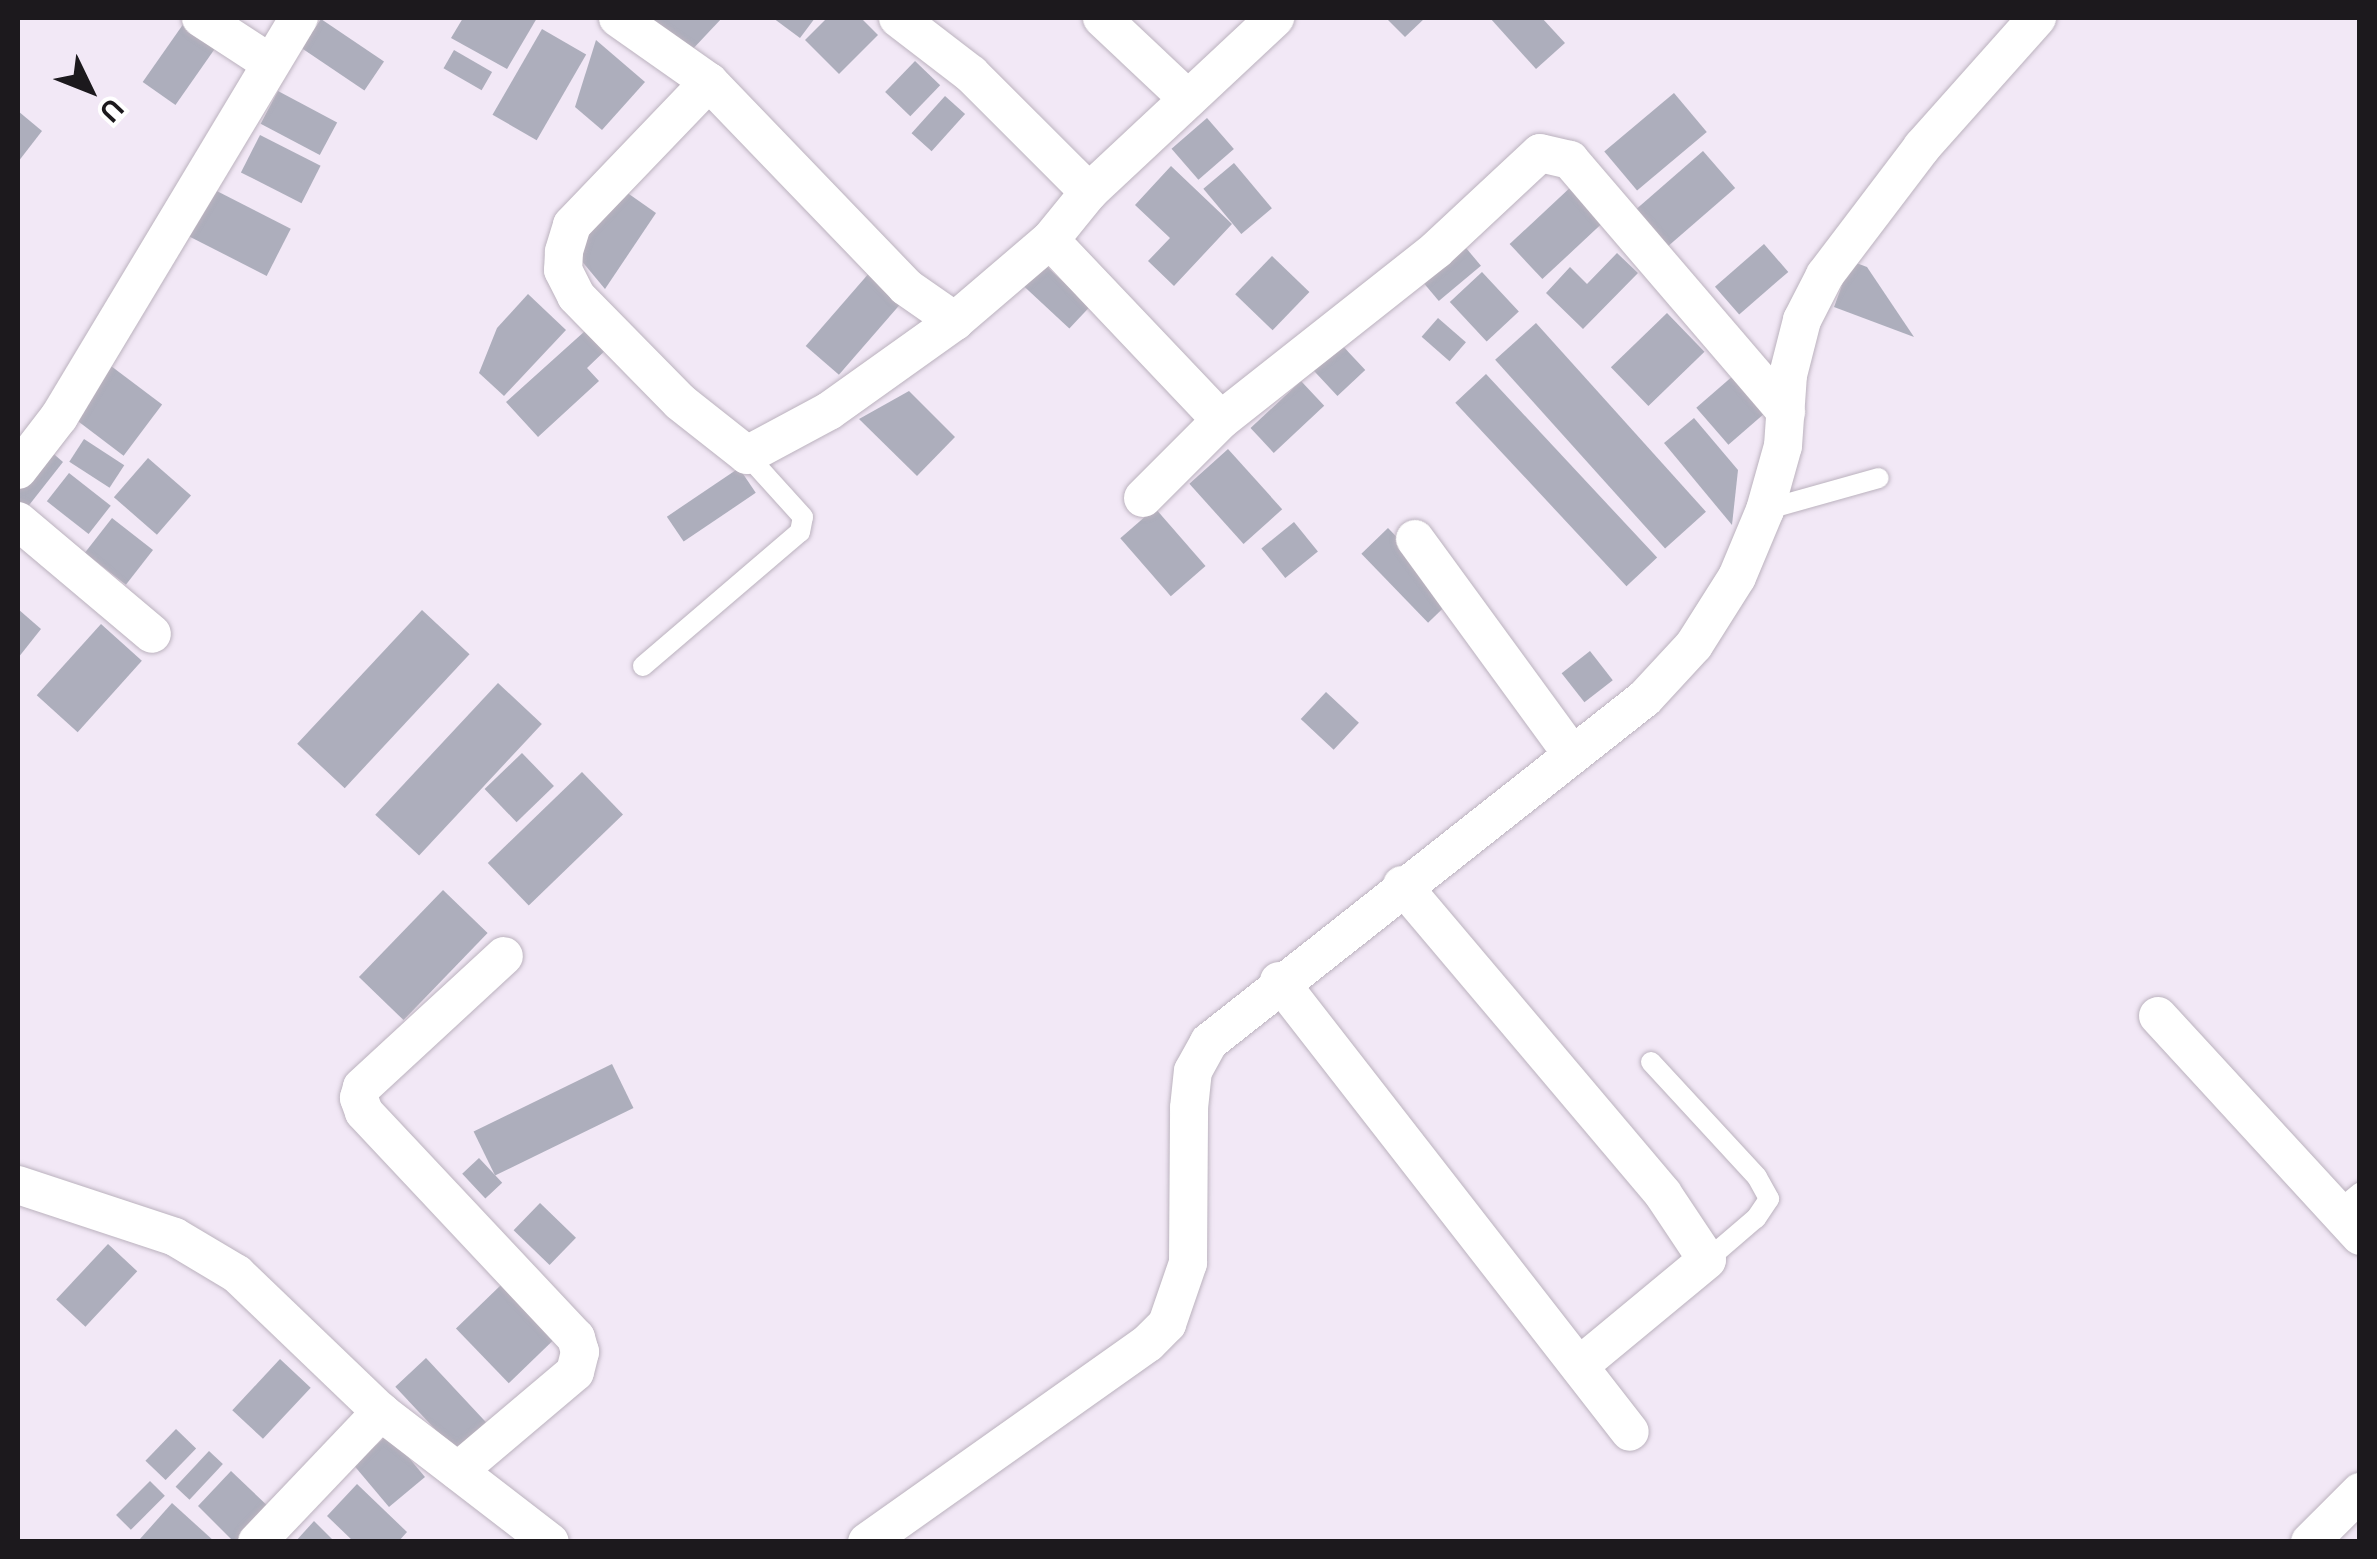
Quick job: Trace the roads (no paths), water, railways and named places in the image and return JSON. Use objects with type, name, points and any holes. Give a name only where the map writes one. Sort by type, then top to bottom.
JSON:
[{"type":"street","points":[[200,18],[270,64]]},
{"type":"street","points":[[18,470],[59,417],[299,18]]},
{"type":"street","points":[[618,18],[709,82],[906,287],[955,321]]},
{"type":"street","points":[[898,18],[972,74],[1089,192]]},
{"type":"street","points":[[1102,18],[1188,99]]},
{"type":"street","points":[[709,82],[572,225],[564,270],[576,296],[620,343],[747,455],[829,412],[955,321],[1050,240],[1089,192],[1275,18]]},
{"type":"street","points":[[867,1542],[1148,1344],[1166,1324],[1188,1264],[1193,1071],[1209,1042],[1279,981],[1645,698],[1694,645],[1738,576],[1765,510],[1802,320],[1825,276],[1922,147],[2038,18]]},
{"type":"street","points":[[1143,498],[1222,420],[1436,250],[1529,159],[1555,151],[1570,160],[1786,412]]},
{"type":"street","points":[[1050,240],[1222,420]]},
{"type":"street","points":[[18,521],[152,634]]},
{"type":"street","points":[[1415,538],[1572,754]]},
{"type":"street","points":[[1402,885],[1663,1194],[1707,1260],[1579,1366]]},
{"type":"street","points":[[458,1471],[574,1372],[580,1352],[576,1338],[364,1112],[360,1098],[362,1087],[504,956]]},
{"type":"street","points":[[1279,981],[1630,1432]]},
{"type":"street","points":[[2158,1016],[2352,1214]]},
{"type":"street","points":[[18,1185],[175,1238],[237,1274],[380,1412],[550,1542]]},
{"type":"street","points":[[257,1542],[380,1412]]},
{"type":"street","points":[[2310,1542],[2360,1492]]},
{"type":"lane","points":[[642,666],[800,532],[803,517],[747,455]]},
{"type":"lane","points":[[1765,510],[1879,478]]},
{"type":"lane","points":[[1651,1062],[1757,1177],[1769,1199],[1756,1218],[1707,1260]]}]
